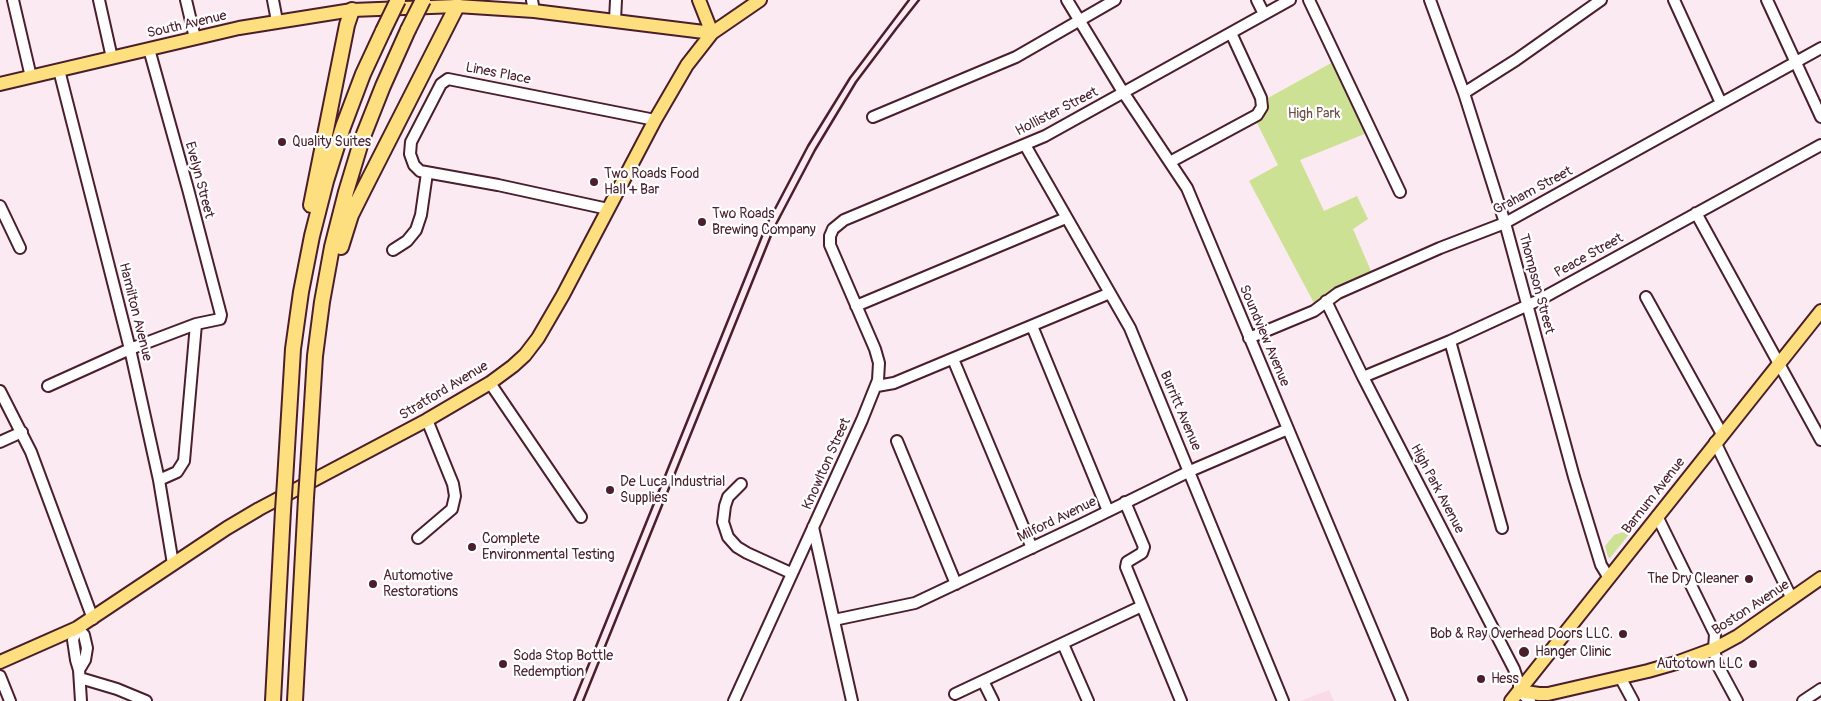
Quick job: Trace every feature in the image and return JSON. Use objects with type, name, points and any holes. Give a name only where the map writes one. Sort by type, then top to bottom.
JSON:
[{"type":"highway","points":[[297,321],[306,264],[326,181],[353,100],[398,0]]},
{"type":"highway","points":[[295,701],[312,386],[318,330],[332,247],[346,192],[372,112],[423,0]]},
{"type":"highway","points":[[318,330],[351,215],[459,3]]},
{"type":"highway","points":[[273,701],[291,378],[302,253],[347,25],[355,5]]},
{"type":"highway","points":[[266,701],[277,621]]},
{"type":"highway","points":[[299,630],[300,701]]},
{"type":"main road","points":[[699,0],[712,33]]},
{"type":"main road","name":"Stratford Avenue","points":[[0,662],[93,619],[258,509],[428,420],[490,383],[520,360],[538,338],[563,295],[655,120],[687,65],[712,33],[760,0]]},
{"type":"main road","name":"South Avenue","points":[[0,84],[195,38],[355,5],[459,3],[533,5],[615,20],[712,33]]},
{"type":"main road","name":"Barnum Avenue","points":[[1515,696],[1718,438],[1821,311]]},
{"type":"main road","name":"Boston Avenue","points":[[1515,696],[1544,694],[1620,677],[1676,663],[1714,649],[1738,636],[1820,582]]},
{"type":"street","points":[[14,0],[30,77]]},
{"type":"street","points":[[99,0],[112,58]]},
{"type":"street","points":[[186,0],[195,38]]},
{"type":"street","points":[[273,0],[277,21]]},
{"type":"street","points":[[615,20],[616,0]]},
{"type":"street","name":"Soundview Avenue","points":[[1067,0],[1123,92],[1187,188],[1402,701]]},
{"type":"street","points":[[873,118],[1016,57],[1115,0]]},
{"type":"street","points":[[1257,0],[1264,14]]},
{"type":"street","name":"Hollister Street","points":[[831,233],[835,226],[844,220],[1025,145],[1065,126],[1290,0]]},
{"type":"street","points":[[1309,0],[1400,192]]},
{"type":"street","name":"Thompson Street","points":[[1430,0],[1464,93],[1505,223],[1574,477],[1601,565],[1608,578]]},
{"type":"street","points":[[1464,93],[1516,60],[1600,0]]},
{"type":"street","points":[[1674,0],[1721,103]]},
{"type":"street","points":[[1767,0],[1821,117]]},
{"type":"street","points":[[1170,162],[1257,115],[1262,107],[1261,98],[1231,33]]},
{"type":"street","name":"Graham Street","points":[[1249,338],[1314,311],[1338,293],[1505,223],[1821,48]]},
{"type":"street","name":"Evelyn Street","points":[[149,49],[221,315],[220,318],[196,324]]},
{"type":"street","name":"Hamilton Avenue","points":[[59,70],[130,349],[159,480],[173,564]]},
{"type":"street","name":"Lines Place","points":[[427,173],[420,171],[414,165],[410,154],[411,142],[442,84],[448,78],[655,120]]},
{"type":"street","name":"Burritt Avenue","points":[[1025,145],[1130,328],[1283,701]]},
{"type":"street","name":"Peace Street","points":[[1363,377],[1450,341],[1528,305],[1821,145]]},
{"type":"street","points":[[393,250],[406,241],[416,230],[421,215],[427,173],[498,185],[608,209]]},
{"type":"street","points":[[0,206],[20,248]]},
{"type":"street","points":[[1696,213],[1821,440]]},
{"type":"street","points":[[856,306],[1066,218]]},
{"type":"street","name":"Knowlton Street","points":[[734,701],[876,386],[879,372],[878,358],[832,250],[831,233]]},
{"type":"street","points":[[876,386],[894,383],[1110,293]]},
{"type":"street","points":[[1646,297],[1718,438],[1792,599]]},
{"type":"street","name":"High Park Avenue","points":[[1326,301],[1363,377],[1514,669],[1519,684],[1515,696]]},
{"type":"street","points":[[48,386],[130,349],[196,324],[184,462],[177,472],[159,480]]},
{"type":"street","points":[[1032,326],[1108,511]]},
{"type":"street","points":[[1450,341],[1502,528]]},
{"type":"street","points":[[953,359],[1032,548]]},
{"type":"street","points":[[490,383],[581,517]]},
{"type":"street","points":[[0,391],[31,452],[93,619]]},
{"type":"street","points":[[418,538],[452,509],[455,496],[453,484],[428,420]]},
{"type":"street","name":"Milford Avenue","points":[[834,620],[915,603],[1190,471],[1288,429]]},
{"type":"street","points":[[0,442],[22,432]]},
{"type":"street","points":[[897,441],[956,584]]},
{"type":"street","points":[[741,484],[728,497],[724,510],[723,522],[728,537],[737,547],[747,553],[791,573]]},
{"type":"street","points":[[1126,502],[1144,547],[1142,553],[1129,560],[1125,565],[1181,701]]},
{"type":"street","points":[[1657,516],[1715,634],[1714,649],[1718,664],[1737,701]]},
{"type":"street","points":[[813,527],[852,701]]},
{"type":"street","points":[[954,694],[1142,606]]},
{"type":"street","points":[[77,628],[84,635],[87,648],[80,674],[81,701]]},
{"type":"street","points":[[1063,644],[1088,701]]},
{"type":"street","points":[[80,674],[146,701]]},
{"type":"street","points":[[0,676],[10,701]]},
{"type":"street","points":[[1620,677],[1633,701]]},
{"type":"street","points":[[983,681],[993,701]]},
{"type":"street","points":[[1803,701],[1821,688]]},
{"type":"street","points":[[1515,696],[1530,701]]},
{"type":"shaded area","points":[[1329,690],[1334,701],[1300,701]]},
{"type":"green space","name":"High Park","points":[[1333,62],[1367,133],[1300,160],[1324,211],[1357,196],[1368,219],[1353,229],[1371,271],[1333,288],[1314,303],[1249,181],[1278,165],[1256,121],[1263,117],[1267,111],[1268,98]]},
{"type":"green space","points":[[1630,530],[1631,532],[1610,558],[1608,557],[1605,546],[1614,535]]},
{"type":"railway","points":[[574,701],[767,224],[808,146],[850,78],[909,0]]},
{"type":"railway","points":[[583,701],[774,228],[815,150],[856,82],[919,0]]},
{"type":"place","name":"Quality Suites","points":[[282,142]]},
{"type":"place","name":"Two Roads Food Hall + Bar","points":[[594,182]]},
{"type":"place","name":"Two Roads Brewing Company","points":[[702,222]]},
{"type":"place","name":"De Luca Industrial Supplies","points":[[610,490]]},
{"type":"place","name":"Complete Environmental Testing","points":[[472,547]]},
{"type":"place","name":"The Dry Cleaner","points":[[1749,579]]},
{"type":"place","name":"Automotive Restorations","points":[[373,584]]},
{"type":"place","name":"Bob & Ray Overhead Doors LLC.","points":[[1623,634]]},
{"type":"place","name":"Hanger Clinic","points":[[1524,652]]},
{"type":"place","name":"Soda Stop Bottle Redemption","points":[[503,664]]},
{"type":"place","name":"Autotown LLC","points":[[1753,664]]},
{"type":"place","name":"Hess","points":[[1481,679]]}]
